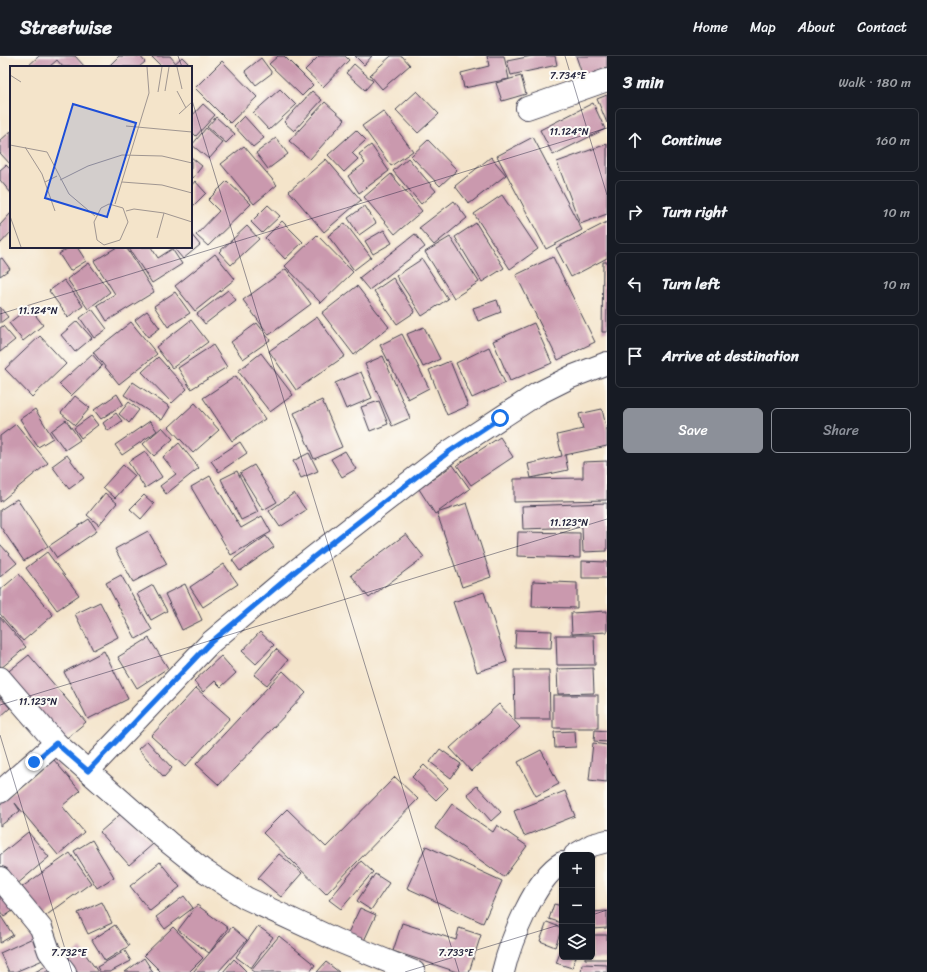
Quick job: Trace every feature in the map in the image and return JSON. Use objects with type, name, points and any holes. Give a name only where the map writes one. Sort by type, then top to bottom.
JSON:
[{"type":"street","points":[[527,108],[607,80]]},
{"type":"street","points":[[88,771],[210,643],[297,570],[450,451],[537,394],[572,376],[607,364]]},
{"type":"street","points":[[0,678],[56,743],[168,842],[203,870],[246,898],[336,940],[414,972]]},
{"type":"street","points":[[0,792],[56,743]]},
{"type":"street","points":[[580,852],[592,845],[607,841]]},
{"type":"street","points":[[503,972],[525,909],[555,867],[559,865]]},
{"type":"street","points":[[0,878],[41,928],[49,951],[65,972]]},
{"type":"building","points":[[39,56],[75,56],[84,66],[62,66],[57,60],[50,66],[28,66]]},
{"type":"building","points":[[119,56],[140,56],[145,62],[140,66],[109,66]]},
{"type":"building","points":[[151,56],[170,56],[175,62],[171,66],[161,66]]},
{"type":"building","points":[[278,56],[284,56],[313,85],[302,96],[269,64]]},
{"type":"building","points":[[319,56],[345,56],[349,60],[323,87],[305,70]]},
{"type":"building","points":[[355,56],[372,56],[364,65]]},
{"type":"building","points":[[391,56],[402,56],[410,65],[382,89],[370,75]]},
{"type":"building","points":[[487,56],[504,56],[509,79],[464,88],[461,73],[489,66]]},
{"type":"building","points":[[532,56],[555,56],[557,65],[511,75],[507,61]]},
{"type":"building","points":[[576,56],[607,56],[607,68],[583,77]]},
{"type":"building","points":[[182,57],[191,66],[172,66]]},
{"type":"building","points":[[261,58],[272,73],[256,85],[245,71]]},
{"type":"building","points":[[222,61],[257,97],[230,123],[195,88]]},
{"type":"building","points":[[354,64],[373,81],[365,90],[346,73]]},
{"type":"building","points":[[521,76],[526,94],[502,101],[496,83]]},
{"type":"building","points":[[280,89],[296,105],[269,130],[253,113]]},
{"type":"building","points":[[312,91],[322,100],[294,131],[284,122]]},
{"type":"building","points":[[417,91],[439,114],[418,133],[396,110]]},
{"type":"building","points":[[607,95],[607,123],[597,99]]},
{"type":"building","points":[[325,102],[345,120],[310,159],[289,141]]},
{"type":"building","points":[[593,103],[605,129],[553,155],[540,130]]},
{"type":"building","points":[[203,104],[215,115],[196,136],[192,132],[192,116]]},
{"type":"building","points":[[383,111],[413,151],[391,166],[362,126]]},
{"type":"building","points":[[244,116],[264,138],[253,147],[234,126]]},
{"type":"building","points":[[216,117],[235,134],[226,143],[207,127]]},
{"type":"building","points":[[206,128],[223,143],[209,159],[192,145]]},
{"type":"building","points":[[356,130],[366,140],[352,153],[358,159],[344,172],[328,155]]},
{"type":"building","points":[[10,132],[10,164],[0,153],[0,141]]},
{"type":"building","points":[[533,137],[582,230],[546,249],[497,156]]},
{"type":"building","points":[[276,138],[288,154],[268,169],[256,153]]},
{"type":"building","points":[[428,140],[457,170],[440,186],[411,156]]},
{"type":"building","points":[[607,144],[607,214],[580,224],[557,162]]},
{"type":"building","points":[[371,145],[389,171],[359,193],[348,176],[365,163],[359,154]]},
{"type":"building","points":[[244,146],[277,185],[254,204],[221,164]]},
{"type":"building","points":[[491,157],[506,175],[469,204],[455,186]]},
{"type":"building","points":[[192,158],[202,166],[192,178]]},
{"type":"building","points":[[408,158],[436,191],[421,204],[393,171]]},
{"type":"building","points":[[326,159],[361,200],[324,232],[289,191]]},
{"type":"building","points":[[6,165],[10,169],[10,192],[0,180],[0,170]]},
{"type":"building","points":[[391,174],[422,211],[395,234],[364,197]]},
{"type":"building","points":[[195,181],[206,193],[192,207],[192,185]]},
{"type":"building","points":[[227,181],[251,204],[208,246],[196,235],[219,211],[208,200]]},
{"type":"building","points":[[502,195],[538,249],[510,269],[474,214]]},
{"type":"building","points":[[454,201],[467,218],[434,245],[419,228]]},
{"type":"building","points":[[268,205],[280,216],[262,233],[251,222]]},
{"type":"building","points":[[365,206],[376,223],[359,235],[348,218]]},
{"type":"building","points":[[10,214],[10,233],[0,244],[0,225]]},
{"type":"building","points":[[282,221],[303,242],[285,259],[265,238]]},
{"type":"building","points":[[607,222],[607,258],[571,277],[556,248]]},
{"type":"building","points":[[345,223],[371,257],[354,270],[328,236]]},
{"type":"building","points":[[476,223],[504,268],[482,282],[455,237]]},
{"type":"building","points":[[247,226],[259,239],[231,265],[219,252]]},
{"type":"building","points":[[384,230],[392,243],[373,254],[365,241]]},
{"type":"building","points":[[415,234],[425,247],[369,290],[359,278]]},
{"type":"building","points":[[192,235],[200,245],[183,259],[174,248],[192,248]]},
{"type":"building","points":[[317,235],[353,272],[321,303],[285,266]]},
{"type":"building","points":[[450,237],[479,282],[454,298],[425,252]]},
{"type":"building","points":[[68,248],[78,248],[86,261],[70,271],[59,254]]},
{"type":"building","points":[[115,248],[127,248],[154,292],[107,321],[97,305],[115,294],[94,261]]},
{"type":"building","points":[[129,248],[152,248],[158,258],[172,249],[182,264],[152,283]]},
{"type":"building","points":[[215,254],[235,279],[195,311],[175,286]]},
{"type":"building","points":[[553,257],[595,342],[558,360],[516,275]]},
{"type":"building","points":[[2,258],[10,269],[0,276],[0,259]]},
{"type":"building","points":[[422,259],[448,299],[422,316],[396,276]]},
{"type":"building","points":[[603,262],[607,262],[607,332],[602,332]]},
{"type":"building","points":[[89,263],[110,292],[88,309],[67,279]]},
{"type":"building","points":[[286,269],[311,304],[269,335],[243,300]]},
{"type":"building","points":[[393,278],[415,312],[397,324],[374,291]]},
{"type":"building","points":[[64,280],[83,306],[68,317],[49,291]]},
{"type":"building","points":[[357,286],[389,327],[354,355],[322,313]]},
{"type":"building","points":[[228,290],[236,300],[205,324],[197,314]]},
{"type":"building","points":[[175,292],[190,313],[168,327],[154,306]]},
{"type":"building","points":[[497,300],[501,312],[478,321],[473,308]]},
{"type":"building","points":[[0,307],[8,317],[0,323]]},
{"type":"building","points":[[29,307],[43,325],[23,341],[9,323]]},
{"type":"building","points":[[92,309],[107,329],[94,338],[80,318]]},
{"type":"building","points":[[147,311],[160,328],[148,337],[135,320]]},
{"type":"building","points":[[317,317],[345,356],[296,390],[269,351]]},
{"type":"building","points":[[191,320],[208,342],[172,368],[156,347]]},
{"type":"building","points":[[77,321],[92,338],[75,352],[61,335]]},
{"type":"building","points":[[131,322],[157,354],[119,384],[93,352]]},
{"type":"building","points":[[257,323],[270,340],[243,359],[231,342]]},
{"type":"building","points":[[534,323],[552,363],[510,381],[493,341]]},
{"type":"building","points":[[3,326],[15,340],[0,352],[0,328]]},
{"type":"building","points":[[424,327],[440,359],[423,367],[407,334]]},
{"type":"building","points":[[402,334],[429,388],[408,399],[380,345]]},
{"type":"building","points":[[40,336],[66,364],[32,397],[5,369]]},
{"type":"building","points":[[213,345],[227,367],[191,389],[178,368]]},
{"type":"building","points":[[489,347],[505,383],[472,398],[456,363]]},
{"type":"building","points":[[261,353],[293,395],[270,412],[238,371]]},
{"type":"building","points":[[92,354],[102,366],[71,396],[59,384]]},
{"type":"building","points":[[383,356],[410,418],[392,426],[365,364]]},
{"type":"building","points":[[158,357],[187,389],[172,403],[142,372]]},
{"type":"building","points":[[450,361],[468,406],[447,415],[429,370]]},
{"type":"building","points":[[361,372],[372,398],[346,409],[335,383]]},
{"type":"building","points":[[236,376],[265,419],[232,441],[203,398]]},
{"type":"building","points":[[133,382],[170,407],[162,420],[124,395]]},
{"type":"building","points":[[117,394],[123,404],[101,419],[94,410]]},
{"type":"building","points":[[75,396],[90,408],[75,425],[61,413]]},
{"type":"building","points":[[322,400],[342,447],[314,459],[294,413]]},
{"type":"building","points":[[379,401],[388,424],[370,431],[361,407]]},
{"type":"building","points":[[129,402],[139,410],[129,423],[119,414]]},
{"type":"building","points":[[195,403],[219,430],[193,453],[169,427]]},
{"type":"building","points":[[35,409],[53,438],[38,447],[20,419]]},
{"type":"building","points":[[602,409],[607,431],[607,446],[565,455],[568,470],[531,478],[528,464],[562,456],[557,435],[583,429],[579,414]]},
{"type":"building","points":[[116,413],[122,421],[108,431],[103,423]]},
{"type":"building","points":[[91,416],[98,425],[81,438],[74,428]]},
{"type":"building","points":[[66,420],[80,440],[65,450],[51,431]]},
{"type":"building","points":[[150,421],[157,431],[122,455],[115,445]]},
{"type":"building","points":[[16,424],[48,463],[0,502],[0,436]]},
{"type":"building","points":[[162,427],[173,439],[154,456],[143,444]]},
{"type":"building","points":[[500,437],[513,457],[471,485],[457,465]]},
{"type":"building","points":[[240,442],[247,453],[219,472],[211,461]]},
{"type":"building","points":[[179,443],[199,468],[166,494],[160,486],[176,474],[163,457]]},
{"type":"building","points":[[145,451],[162,477],[145,488],[128,462]]},
{"type":"building","points":[[345,451],[356,469],[342,477],[331,459]]},
{"type":"building","points":[[309,453],[318,471],[301,478],[293,461]]},
{"type":"building","points":[[67,455],[84,478],[69,489],[52,466]]},
{"type":"building","points":[[607,461],[607,500],[514,502],[514,479],[583,478],[583,462]]},
{"type":"building","points":[[123,465],[135,476],[115,498],[103,487]]},
{"type":"building","points":[[254,465],[277,502],[263,510],[240,473]]},
{"type":"building","points":[[453,465],[470,489],[435,514],[419,489]]},
{"type":"building","points":[[237,471],[258,512],[241,520],[221,479]]},
{"type":"building","points":[[210,476],[241,528],[262,516],[271,532],[231,555],[191,487]]},
{"type":"building","points":[[105,493],[117,503],[99,525],[87,515]]},
{"type":"building","points":[[294,493],[306,510],[280,527],[269,511]]},
{"type":"building","points":[[144,495],[154,504],[141,519],[130,509]]},
{"type":"building","points":[[17,499],[48,546],[24,561],[0,526],[0,510]]},
{"type":"building","points":[[467,503],[491,577],[462,587],[437,513]]},
{"type":"building","points":[[607,503],[607,551],[583,552],[582,527],[523,529],[522,506]]},
{"type":"building","points":[[89,519],[97,531],[57,558],[49,546]]},
{"type":"building","points":[[148,531],[167,564],[133,582],[115,549]]},
{"type":"building","points":[[518,532],[580,533],[580,558],[517,556]]},
{"type":"building","points":[[406,534],[424,557],[369,598],[351,575]]},
{"type":"building","points":[[266,536],[274,547],[240,571],[232,560]]},
{"type":"building","points":[[0,544],[17,563],[0,577]]},
{"type":"building","points":[[47,552],[79,595],[57,610],[26,568]]},
{"type":"building","points":[[582,561],[607,562],[607,578],[582,578]]},
{"type":"building","points":[[224,564],[238,584],[203,607],[190,587]]},
{"type":"building","points":[[19,574],[53,615],[23,641],[0,614],[0,590]]},
{"type":"building","points":[[121,575],[152,630],[136,639],[106,583]]},
{"type":"building","points":[[533,581],[577,583],[577,608],[532,607]]},
{"type":"building","points":[[185,584],[202,620],[182,630],[165,594]]},
{"type":"building","points":[[153,585],[167,611],[151,620],[137,594]]},
{"type":"building","points":[[484,592],[507,662],[477,672],[453,602]]},
{"type":"building","points":[[100,602],[118,637],[93,650],[75,614]]},
{"type":"building","points":[[607,611],[607,632],[572,634],[571,613]]},
{"type":"building","points":[[0,617],[26,647],[0,669]]},
{"type":"building","points":[[516,630],[552,631],[551,648],[515,647]]},
{"type":"building","points":[[260,632],[274,645],[256,664],[242,651]]},
{"type":"building","points":[[556,635],[594,635],[595,665],[557,665]]},
{"type":"building","points":[[149,638],[168,668],[137,688],[118,657]]},
{"type":"building","points":[[276,649],[288,660],[267,685],[254,675]]},
{"type":"building","points":[[104,651],[128,699],[88,719],[64,672]]},
{"type":"building","points":[[29,655],[86,722],[62,742],[5,674]]},
{"type":"building","points":[[221,656],[236,673],[221,687],[215,681],[203,692],[194,681]]},
{"type":"building","points":[[593,668],[594,693],[558,694],[557,669]]},
{"type":"building","points":[[514,670],[549,670],[550,719],[515,719]]},
{"type":"building","points":[[283,671],[306,693],[219,785],[196,764]]},
{"type":"building","points":[[196,688],[230,718],[185,767],[151,736]]},
{"type":"building","points":[[553,695],[598,695],[598,728],[553,728]]},
{"type":"building","points":[[0,697],[10,708],[0,717]]},
{"type":"building","points":[[499,704],[520,727],[471,771],[450,748]]},
{"type":"building","points":[[595,730],[607,731],[607,742],[594,741]]},
{"type":"building","points":[[575,731],[576,747],[555,748],[554,732]]},
{"type":"building","points":[[147,741],[172,768],[164,777],[138,749]]},
{"type":"building","points":[[593,743],[607,745],[607,782],[589,780]]},
{"type":"building","points":[[440,749],[461,764],[451,778],[430,762]]},
{"type":"building","points":[[541,750],[559,784],[536,796],[518,762]]},
{"type":"building","points":[[54,760],[80,791],[62,806],[84,832],[58,855],[15,803],[20,811],[0,826],[0,800],[9,796]]},
{"type":"building","points":[[424,765],[448,788],[436,800],[412,777]]},
{"type":"building","points":[[395,777],[418,799],[326,894],[263,833],[287,809],[326,847]]},
{"type":"building","points":[[477,786],[501,812],[491,821],[467,794]]},
{"type":"building","points":[[565,791],[575,816],[524,836],[514,811]]},
{"type":"building","points":[[452,804],[493,832],[497,825],[527,846],[504,877],[435,828]]},
{"type":"building","points":[[124,811],[153,844],[129,865],[100,832]]},
{"type":"building","points":[[28,832],[49,857],[16,885],[0,866],[0,855]]},
{"type":"building","points":[[92,840],[114,877],[97,888],[74,851]]},
{"type":"building","points":[[426,846],[502,881],[483,923],[407,888]]},
{"type":"building","points":[[70,853],[91,883],[44,917],[22,887]]},
{"type":"building","points":[[279,854],[302,873],[281,897],[258,878]]},
{"type":"building","points":[[361,861],[373,872],[341,909],[329,900]]},
{"type":"building","points":[[160,862],[180,887],[150,911],[130,886]]},
{"type":"building","points":[[375,874],[389,883],[371,910],[357,901]]},
{"type":"building","points":[[0,889],[14,910],[4,917],[0,911]]},
{"type":"building","points":[[184,896],[193,908],[165,929],[156,917]]},
{"type":"building","points":[[102,902],[112,923],[88,934],[78,913]]},
{"type":"building","points":[[554,904],[559,905],[559,922],[549,919]]},
{"type":"building","points":[[197,905],[228,928],[209,953],[178,930]]},
{"type":"building","points":[[360,908],[376,915],[362,945],[346,937]]},
{"type":"building","points":[[607,911],[607,928],[595,929],[595,912]]},
{"type":"building","points":[[0,915],[13,935],[0,943]]},
{"type":"building","points":[[547,922],[559,927],[559,936],[555,947],[540,941]]},
{"type":"building","points":[[402,923],[456,940],[459,928],[481,935],[469,972],[457,972],[393,951]]},
{"type":"building","points":[[115,925],[129,946],[105,961],[92,940]]},
{"type":"building","points":[[258,926],[273,937],[251,968],[236,957]]},
{"type":"building","points":[[173,927],[203,958],[189,972],[161,972],[144,955]]},
{"type":"building","points":[[232,927],[247,940],[218,972],[193,972]]},
{"type":"building","points":[[595,935],[607,935],[607,959],[595,959]]},
{"type":"building","points":[[279,936],[315,965],[310,972],[254,972],[251,970]]},
{"type":"building","points":[[35,937],[45,959],[15,972],[9,972],[0,953]]},
{"type":"building","points":[[81,948],[98,972],[68,972],[61,963]]},
{"type":"building","points":[[125,951],[131,961],[110,972],[100,972],[97,967]]},
{"type":"building","points":[[559,956],[559,960],[575,960],[572,968],[556,963]]},
{"type":"building","points":[[144,958],[153,972],[125,972]]},
{"type":"building","points":[[234,959],[246,971],[223,972]]},
{"type":"building","points":[[55,961],[61,972],[35,972]]},
{"type":"building","points":[[326,962],[339,972],[317,972]]},
{"type":"building","points":[[582,964],[607,965],[607,972],[581,972]]},
{"type":"route","points":[[34,762],[56,743],[88,771],[210,643],[297,570],[380,505],[450,451],[500,418]]}]
